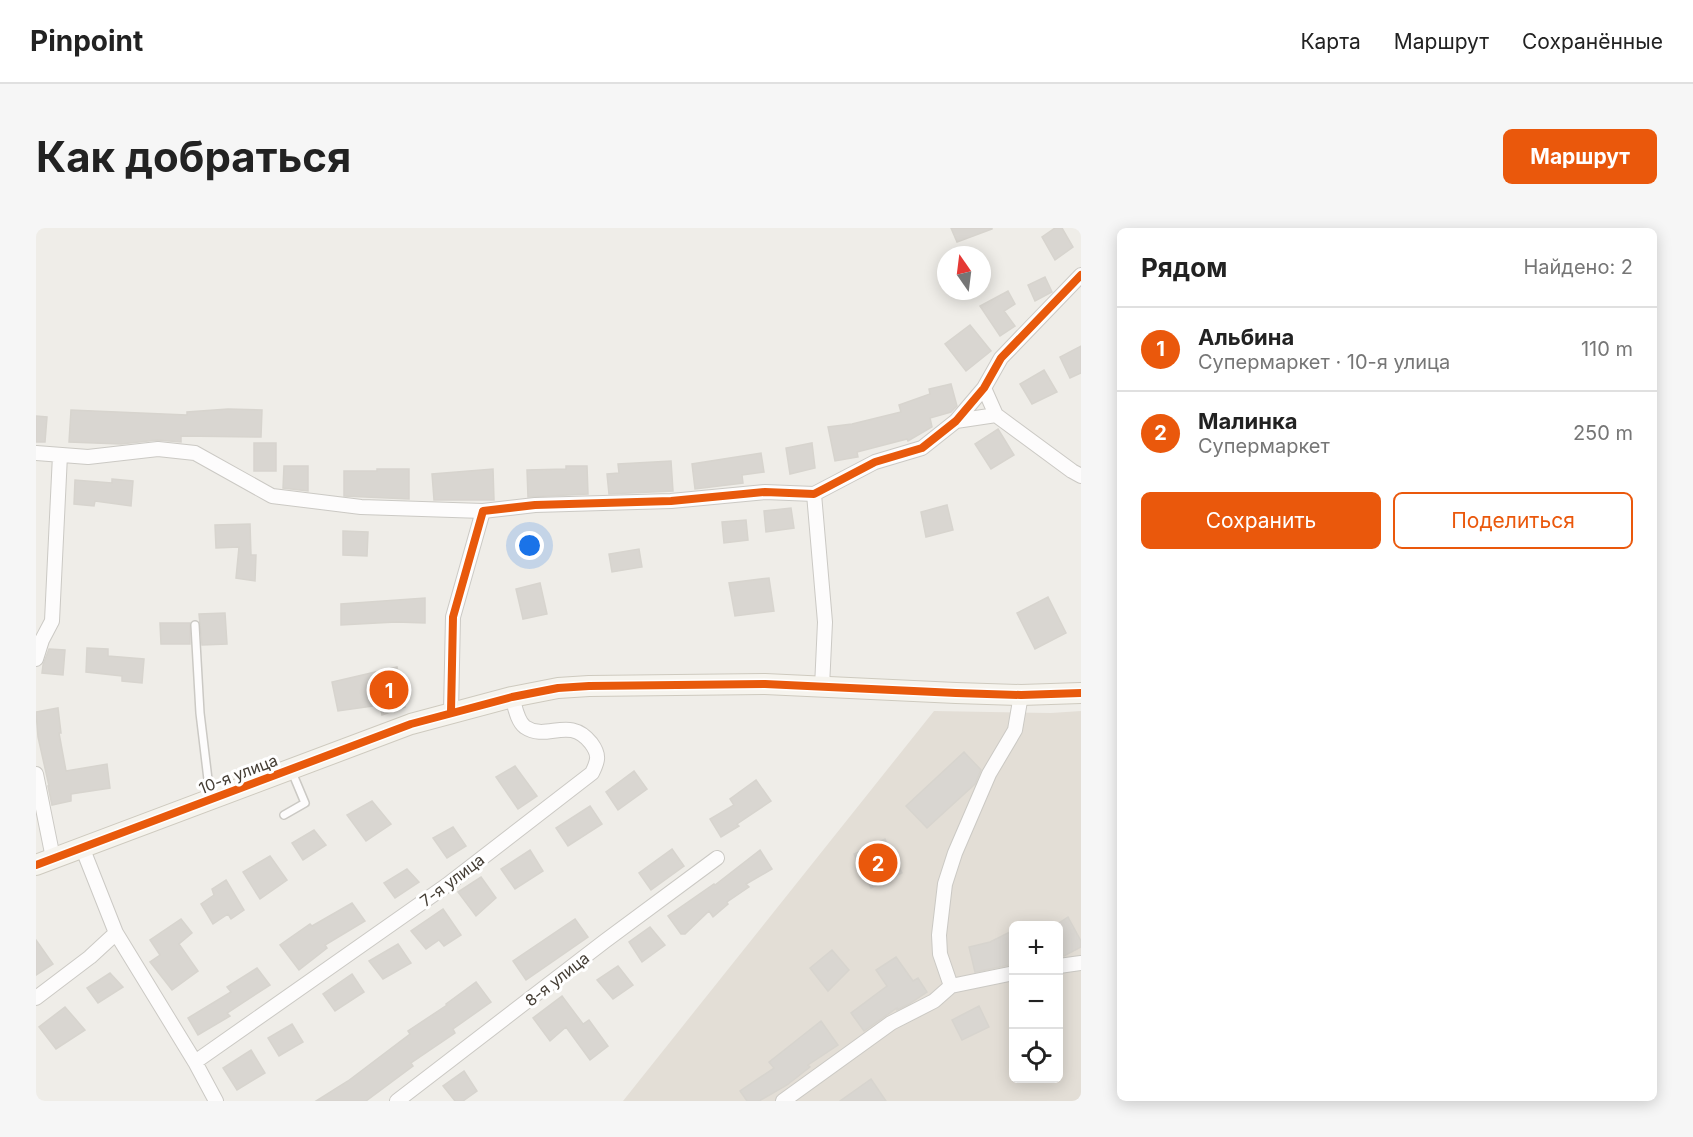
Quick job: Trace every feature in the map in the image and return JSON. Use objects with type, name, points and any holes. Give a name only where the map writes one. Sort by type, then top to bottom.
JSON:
[{"type":"street","points":[[36,453],[88,457],[158,449],[195,453],[272,496],[361,507],[483,511],[535,505],[670,501],[765,492],[814,494],[875,462],[922,448],[956,421],[984,388],[1001,358],[1081,274]]},
{"type":"street","points":[[984,388],[996,415],[1081,476]]},
{"type":"street","points":[[956,421],[996,415]]},
{"type":"street","points":[[36,659],[42,640],[52,621],[60,455]]},
{"type":"street","points":[[814,494],[825,622],[822,687]]},
{"type":"street","points":[[451,712],[453,617],[483,511]]},
{"type":"street","name":"10-я улица","points":[[44,861],[392,731],[451,712],[558,688],[765,684],[1021,695],[1081,693]]},
{"type":"street","points":[[951,986],[940,954],[939,935],[945,884],[955,854],[989,774],[1015,730],[1021,695]]},
{"type":"street","name":"7-я улица","points":[[195,1062],[447,885],[592,773],[598,760],[596,750],[586,736],[570,728],[542,731],[525,727],[520,722],[512,697]]},
{"type":"street","points":[[36,774],[44,861]]},
{"type":"street","points":[[82,847],[116,933],[195,1062],[216,1101]]},
{"type":"street","name":"8-я улица","points":[[398,1101],[605,941],[717,858]]},
{"type":"street","points":[[36,998],[90,957],[116,933]]},
{"type":"street","points":[[1063,965],[1081,963]]},
{"type":"street","points":[[783,1101],[891,1023],[934,1001],[951,986],[1009,974]]},
{"type":"lane","points":[[195,625],[200,713],[211,799]]},
{"type":"lane","points":[[284,814],[305,803],[290,769]]},
{"type":"shaded area","points":[[934,711],[1051,713],[1081,711],[1081,1101],[623,1101]]},
{"type":"building","points":[[951,228],[992,228],[992,229],[957,242]]},
{"type":"building","points":[[1055,228],[1062,228],[1073,247],[1055,260],[1042,237]]},
{"type":"building","points":[[1045,277],[1052,292],[1035,301],[1028,285]]},
{"type":"building","points":[[1008,291],[1015,304],[1004,311],[1015,326],[1000,336],[980,306]]},
{"type":"building","points":[[970,325],[991,351],[966,371],[945,344]]},
{"type":"building","points":[[1081,346],[1081,373],[1070,378],[1060,357]]},
{"type":"building","points":[[1044,370],[1057,392],[1032,404],[1020,384]]},
{"type":"building","points":[[951,384],[957,406],[951,412],[930,418],[932,427],[908,441],[907,439],[857,452],[858,457],[835,461],[828,427],[852,424],[901,412],[899,405],[930,394],[929,389]]},
{"type":"building","points":[[228,409],[262,410],[261,437],[181,436],[181,442],[157,440],[121,444],[69,442],[71,410],[187,415],[187,412]]},
{"type":"building","points":[[36,416],[47,417],[45,442],[36,442]]},
{"type":"building","points":[[998,429],[1014,455],[991,469],[975,444]]},
{"type":"building","points":[[254,443],[276,443],[276,471],[254,471]]},
{"type":"building","points":[[812,443],[815,468],[790,474],[786,448]]},
{"type":"building","points":[[761,453],[764,472],[742,475],[743,483],[695,489],[692,464]]},
{"type":"building","points":[[671,461],[673,491],[609,494],[607,474],[619,473],[618,464]]},
{"type":"building","points":[[284,466],[308,466],[308,491],[283,488]]},
{"type":"building","points":[[566,466],[587,466],[588,494],[528,497],[527,470],[566,469]]},
{"type":"building","points":[[377,469],[409,469],[409,499],[344,496],[344,471],[377,471]]},
{"type":"building","points":[[493,469],[494,500],[434,500],[432,474]]},
{"type":"building","points":[[112,479],[133,481],[131,506],[95,501],[94,506],[74,504],[75,480],[112,483]]},
{"type":"building","points":[[947,505],[953,530],[926,537],[921,512]]},
{"type":"building","points":[[791,508],[794,528],[766,532],[764,511]]},
{"type":"building","points":[[746,520],[748,540],[724,543],[722,522]]},
{"type":"building","points":[[250,524],[251,555],[256,555],[255,581],[236,578],[239,547],[216,548],[215,525]]},
{"type":"building","points":[[343,531],[368,532],[367,556],[343,555]]},
{"type":"building","points":[[639,549],[642,567],[612,572],[609,554]]},
{"type":"building","points":[[769,578],[774,611],[735,616],[729,583]]},
{"type":"building","points":[[540,583],[547,614],[523,619],[516,589]]},
{"type":"building","points":[[1048,597],[1066,633],[1035,649],[1017,613]]},
{"type":"building","points":[[425,598],[425,623],[341,625],[341,604]]},
{"type":"building","points":[[225,613],[227,644],[202,645],[199,614]]},
{"type":"building","points":[[160,623],[190,623],[190,644],[161,644]]},
{"type":"building","points":[[87,648],[108,649],[108,656],[144,659],[142,683],[122,681],[122,676],[86,672]]},
{"type":"building","points":[[49,649],[65,650],[63,675],[42,673]]},
{"type":"building","points":[[397,667],[405,707],[382,715],[380,705],[338,711],[332,682]]},
{"type":"building","points":[[58,708],[61,733],[59,733],[66,771],[107,764],[110,788],[71,794],[71,801],[52,805],[38,737],[36,712]]},
{"type":"building","points":[[964,752],[981,770],[975,784],[927,828],[906,806]]},
{"type":"building","points":[[515,766],[537,796],[518,809],[496,777]]},
{"type":"building","points":[[634,771],[647,789],[618,810],[606,792]]},
{"type":"building","points":[[756,780],[771,801],[721,837],[710,819],[734,805],[730,799]]},
{"type":"building","points":[[372,801],[391,824],[366,841],[347,815]]},
{"type":"building","points":[[590,806],[602,824],[568,846],[556,828]]},
{"type":"building","points":[[453,827],[466,846],[447,858],[433,838]]},
{"type":"building","points":[[314,830],[326,845],[303,860],[292,843]]},
{"type":"building","points":[[885,839],[902,873],[871,888],[854,854]]},
{"type":"building","points":[[672,849],[684,866],[651,890],[639,873]]},
{"type":"building","points":[[530,850],[543,871],[515,889],[501,869]]},
{"type":"building","points":[[760,850],[772,869],[746,884],[749,887],[727,902],[728,904],[713,917],[709,911],[685,934],[681,934],[668,916],[715,885]]},
{"type":"building","points":[[270,856],[287,880],[260,899],[243,872]]},
{"type":"building","points":[[407,869],[419,882],[395,898],[384,883]]},
{"type":"building","points":[[481,877],[496,898],[476,916],[458,892]]},
{"type":"building","points":[[226,880],[244,910],[231,919],[228,914],[213,924],[201,904],[214,895],[212,889]]},
{"type":"building","points":[[352,903],[365,921],[325,945],[327,948],[299,970],[280,945],[310,924],[312,926]]},
{"type":"building","points":[[443,909],[461,935],[444,946],[439,940],[426,949],[411,931]]},
{"type":"building","points":[[1068,917],[1081,941],[1081,947],[1064,956],[1063,921]]},
{"type":"building","points":[[181,919],[192,933],[179,944],[198,971],[172,990],[150,962],[160,955],[150,940]]},
{"type":"building","points":[[575,919],[588,937],[526,980],[513,961]]},
{"type":"building","points":[[650,927],[665,945],[642,962],[629,942]]},
{"type":"building","points":[[1009,932],[1009,965],[975,972],[969,947],[990,942]]},
{"type":"building","points":[[36,940],[53,964],[36,975]]},
{"type":"building","points":[[398,944],[411,963],[383,979],[369,961]]},
{"type":"building","points":[[832,950],[849,970],[828,991],[810,968]]},
{"type":"building","points":[[896,957],[913,981],[918,978],[927,992],[909,1004],[897,1010],[897,1008],[864,1031],[851,1013],[887,986],[876,970]]},
{"type":"building","points":[[618,966],[633,985],[613,999],[597,980]]},
{"type":"building","points":[[257,968],[270,985],[227,1013],[230,1016],[198,1035],[188,1018],[231,992],[227,987]]},
{"type":"building","points":[[110,973],[123,987],[98,1003],[87,988]]},
{"type":"building","points":[[352,974],[364,992],[335,1011],[323,994]]},
{"type":"building","points":[[476,982],[491,1002],[453,1029],[455,1033],[411,1063],[413,1066],[366,1101],[316,1101],[348,1081],[410,1034],[408,1031]]},
{"type":"building","points":[[562,996],[583,1024],[589,1020],[608,1046],[590,1060],[566,1027],[550,1041],[533,1018]]},
{"type":"building","points":[[979,1006],[989,1027],[962,1040],[952,1020]]},
{"type":"building","points":[[65,1007],[85,1030],[56,1049],[39,1027]]},
{"type":"building","points":[[821,1021],[838,1045],[808,1065],[810,1067],[787,1085],[759,1101],[747,1101],[740,1091],[774,1068],[769,1062]]},
{"type":"building","points":[[292,1024],[303,1042],[279,1056],[268,1038]]},
{"type":"building","points":[[251,1050],[265,1073],[237,1090],[223,1068]]},
{"type":"building","points":[[464,1071],[477,1091],[463,1101],[455,1101],[443,1086]]},
{"type":"building","points":[[871,1079],[886,1101],[840,1101]]},
{"type":"cycle path","points":[[451,712],[453,617],[483,511],[535,505],[671,501],[765,492],[814,494],[875,462],[922,448],[956,421],[984,388],[1001,358],[1081,275]]},
{"type":"cycle path","points":[[36,865],[411,724],[512,697],[558,688],[765,684],[1021,695],[1081,693]]},
{"type":"place","name":"Альбина","points":[[389,690]]},
{"type":"place","name":"Малинка","points":[[878,863]]}]
